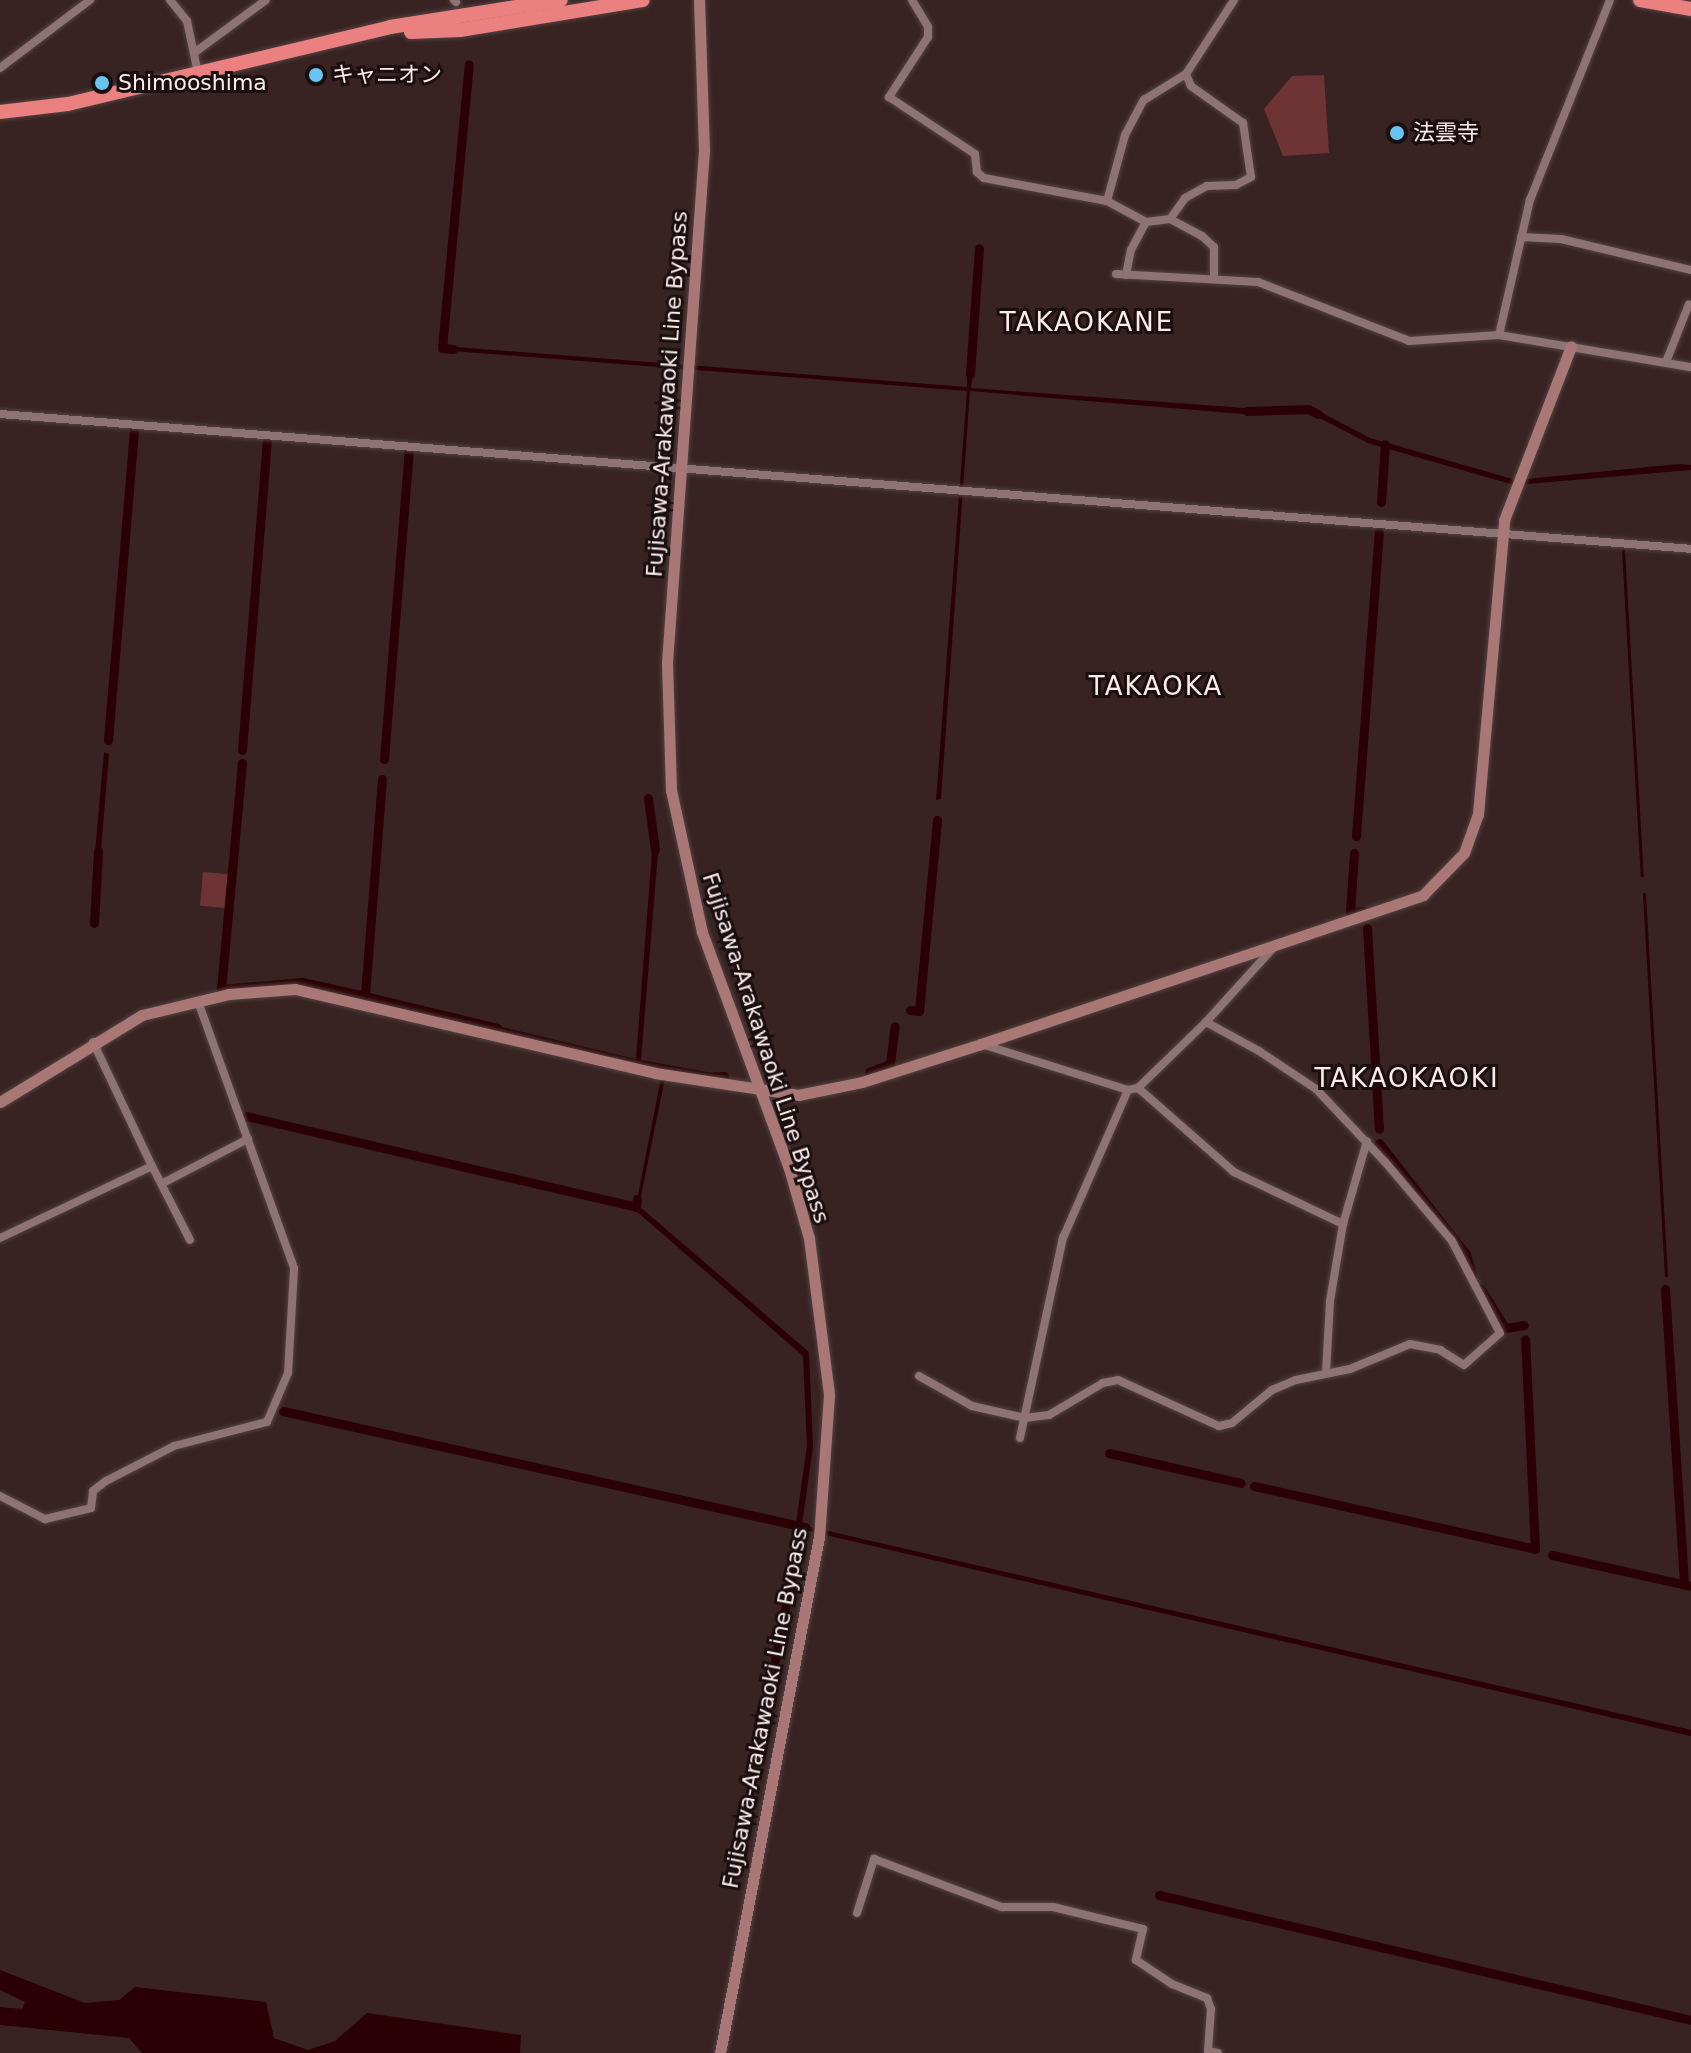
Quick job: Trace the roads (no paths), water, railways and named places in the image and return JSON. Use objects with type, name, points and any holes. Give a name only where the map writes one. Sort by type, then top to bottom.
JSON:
[{"type":"highway","points":[[2,108],[68,104],[354,36],[561,0]]},
{"type":"highway","points":[[354,36],[460,30],[643,0]]},
{"type":"highway","points":[[1640,0],[1691,9]]},
{"type":"main road","name":"Fujisawa-Arakawaoki Line Bypass","points":[[699,0],[704,150],[667,663],[671,790],[702,932],[761,1093],[809,1238],[829,1395],[819,1537],[720,2053]]},
{"type":"main road","points":[[0,1102],[92,1041],[142,1015],[198,1001],[295,989],[315,991],[655,1073],[761,1093],[828,1090],[981,1044],[1423,895],[1464,853],[1478,814],[1502,535],[1571,346]]},
{"type":"street","points":[[0,68],[90,0]]},
{"type":"street","points":[[170,0],[187,21],[198,73]]},
{"type":"street","points":[[194,53],[266,0]]},
{"type":"street","points":[[912,0],[928,37],[889,97],[975,154],[977,172],[984,178],[1107,201],[1146,222],[1170,219],[1214,247],[1214,279]]},
{"type":"street","points":[[1107,201],[1125,135],[1144,100],[1165,82],[1186,74],[1234,0]]},
{"type":"street","points":[[1499,335],[1521,237],[1585,54],[1610,0]]},
{"type":"street","points":[[1170,219],[1185,198],[1207,186],[1236,185],[1251,177],[1243,123],[1191,86],[1186,74]]},
{"type":"street","points":[[1126,275],[1146,222]]},
{"type":"street","points":[[1521,237],[1561,239],[1691,270]]},
{"type":"street","points":[[1116,274],[1258,282],[1297,294],[1409,341],[1499,335],[1691,367]]},
{"type":"street","points":[[1666,362],[1689,304]]},
{"type":"street","points":[[0,414],[1691,549]]},
{"type":"street","points":[[981,1044],[1128,1090],[1138,1088],[1206,1022],[1275,945]]},
{"type":"street","points":[[0,1496],[45,1519],[68,1517],[91,1508],[93,1491],[106,1481],[155,1460],[174,1446],[267,1422],[288,1373],[294,1268],[198,1001]]},
{"type":"street","points":[[919,1376],[972,1406],[1025,1418],[1049,1415],[1103,1383],[1118,1380],[1219,1426],[1232,1423],[1272,1390],[1350,1369],[1410,1344],[1440,1350],[1464,1365],[1500,1333],[1452,1241],[1367,1141],[1316,1089],[1206,1022]]},
{"type":"street","points":[[92,1041],[190,1240]]},
{"type":"street","points":[[1138,1088],[1234,1172],[1343,1224]]},
{"type":"street","points":[[1020,1438],[1063,1238],[1128,1090]]},
{"type":"street","points":[[163,1183],[248,1139]]},
{"type":"street","points":[[1326,1373],[1330,1301],[1343,1224],[1367,1141]]},
{"type":"street","points":[[0,1238],[152,1166]]},
{"type":"street","points":[[857,1913],[874,1859],[1002,1907],[1053,1907],[1143,1929],[1136,1960],[1172,1984],[1207,1998],[1211,2009],[1208,2051],[1218,2053]]},
{"type":"waterway","points":[[453,349],[442,348],[469,64]]},
{"type":"waterway","points":[[970,374],[979,248]]},
{"type":"waterway","points":[[1247,411],[1308,409],[1318,414]]},
{"type":"waterway","points":[[108,740],[134,428]]},
{"type":"waterway","points":[[242,750],[267,440]]},
{"type":"waterway","points":[[1381,502],[1385,444]]},
{"type":"waterway","points":[[384,759],[409,451]]},
{"type":"waterway","points":[[1356,836],[1379,532]]},
{"type":"waterway","points":[[1623,550],[1642,875]]},
{"type":"waterway","points":[[242,763],[221,989],[302,982],[365,996]]},
{"type":"waterway","points":[[382,779],[365,996],[497,1028]]},
{"type":"waterway","points":[[648,798],[655,850]]},
{"type":"waterway","points":[[910,1010],[919,1011],[937,820]]},
{"type":"waterway","points":[[94,923],[98,851]]},
{"type":"waterway","points":[[1354,853],[1350,912],[1364,911]]},
{"type":"waterway","points":[[1644,894],[1666,1275]]},
{"type":"waterway","points":[[1367,928],[1379,1129]]},
{"type":"waterway","points":[[869,1072],[890,1064],[895,1026]]},
{"type":"waterway","points":[[707,1077],[724,1076]]},
{"type":"waterway","points":[[246,1116],[636,1207],[637,1199]]},
{"type":"waterway","points":[[1379,1143],[1466,1254],[1472,1275]]},
{"type":"waterway","points":[[1480,1288],[1505,1328],[1524,1325]]},
{"type":"waterway","points":[[1665,1289],[1684,1584]]},
{"type":"waterway","points":[[1254,1486],[1535,1549],[1525,1339]]},
{"type":"waterway","points":[[283,1411],[805,1527]]},
{"type":"waterway","points":[[1109,1453],[1241,1483]]},
{"type":"waterway","points":[[1552,1555],[1691,1586]]},
{"type":"waterway","points":[[775,1660],[792,1575]]},
{"type":"waterway","points":[[1159,1895],[1691,2020]]},
{"type":"place","name":"キャニオン","points":[[316,75]]},
{"type":"place","name":"Shimooshima","points":[[102,83]]},
{"type":"place","name":"法雲寺","points":[[1397,133]]},
{"type":"district","name":"TAKAOKANE","points":[[1087,323]]},
{"type":"district","name":"TAKAOKA","points":[[1156,687]]},
{"type":"district","name":"TAKAOKAOKI","points":[[1407,1079]]}]
